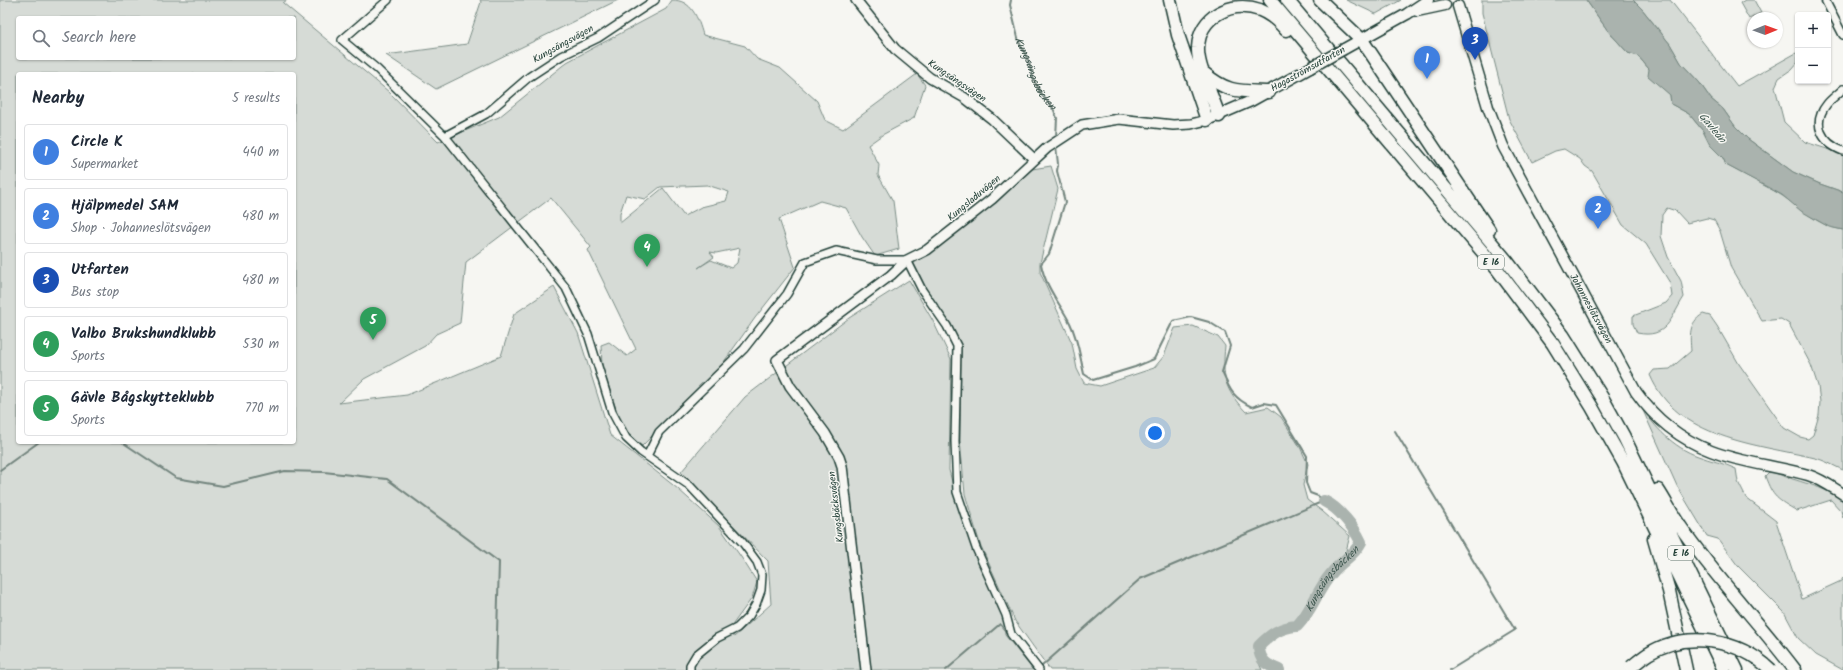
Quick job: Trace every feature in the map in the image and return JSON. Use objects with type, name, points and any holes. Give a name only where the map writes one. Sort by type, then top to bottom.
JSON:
[{"type":"highway","points":[[1170,0],[1178,35],[1207,120]]},
{"type":"highway","name":"E 16","points":[[1270,0],[1452,215],[1524,304],[1553,344],[1592,406],[1646,509],[1724,670]]},
{"type":"highway","name":"E 16","points":[[1288,0],[1507,261],[1562,335],[1603,399],[1624,437],[1737,670]]},
{"type":"highway","points":[[1320,0],[1362,40],[1477,210],[1507,261]]},
{"type":"highway","points":[[1219,116],[1204,73],[1198,49],[1202,29],[1208,20],[1223,10],[1242,6],[1252,7],[1270,15],[1336,79]]},
{"type":"highway","points":[[1204,73],[1213,81],[1231,90],[1268,92]]},
{"type":"highway","points":[[1624,437],[1680,526],[1772,640],[1794,670]]},
{"type":"highway","points":[[1646,509],[1669,591],[1686,670]]},
{"type":"highway","points":[[1630,669],[1648,654],[1663,647],[1681,642],[1699,640],[1733,646],[1756,657],[1771,670]]},
{"type":"highway","points":[[1772,640],[1803,670]]},
{"type":"main road","name":"Hagaströmsutfarten","points":[[1207,120],[1219,116],[1268,92],[1362,40],[1428,0]]},
{"type":"main road","name":"Hagaströmsutfarten","points":[[1407,14],[1443,2],[1449,6],[1461,3]]},
{"type":"main road","name":"Johanneslötsvägen","points":[[1461,3],[1488,107],[1503,146],[1636,392],[1645,405],[1674,432],[1712,452],[1810,475],[1843,494]]},
{"type":"street","points":[[388,0],[342,40],[376,69],[445,136],[566,288],[588,334],[612,412],[626,438],[646,456],[690,486],[706,501],[743,543],[757,562],[762,575],[761,590],[756,604],[749,616],[737,628],[717,638],[696,655],[690,665],[690,670]]},
{"type":"street","name":"Kungsängsvägen","points":[[445,136],[486,114],[529,76],[561,56],[598,38],[655,0]]},
{"type":"street","name":"Kungsängsvägen","points":[[856,0],[895,49],[930,78],[965,98],[992,119],[1034,160]]},
{"type":"street","points":[[1825,0],[1843,35]]},
{"type":"street","points":[[1843,90],[1827,105],[1820,120],[1820,127],[1825,141],[1830,146],[1843,151]]},
{"type":"street","name":"Kungsladuvägen","points":[[777,360],[891,275],[907,260],[927,250],[953,230],[992,199],[1047,148],[1082,125],[1119,120],[1173,125],[1191,124],[1207,120]]},
{"type":"street","points":[[646,456],[660,432],[744,349],[786,294],[805,262],[836,251],[878,260],[907,260],[922,290],[947,326],[957,346],[955,442],[957,492],[976,548],[1006,615],[1010,634],[1039,670]]},
{"type":"street","name":"Kungsbäcksvägen","points":[[777,360],[790,386],[825,433],[839,457],[842,466],[866,670]]},
{"type":"shaded area","points":[[0,0],[287,0],[283,3],[389,92],[438,142],[499,117],[567,62],[666,9],[672,0],[685,3],[693,11],[699,22],[703,35],[745,46],[757,59],[780,68],[817,101],[825,120],[843,129],[917,74],[925,85],[914,118],[882,135],[868,145],[879,165],[878,175],[893,201],[899,249],[875,256],[862,237],[846,208],[820,201],[779,219],[795,267],[755,318],[721,366],[642,446],[628,437],[617,412],[602,366],[601,345],[609,342],[627,356],[636,349],[588,250],[591,247],[551,198],[466,262],[460,323],[436,334],[425,346],[364,379],[339,403],[407,395],[501,356],[514,314],[554,287],[578,333],[610,435],[678,489],[719,526],[757,582],[752,598],[733,624],[734,637],[771,604],[768,561],[681,472],[745,397],[849,318],[909,280],[933,321],[951,359],[949,470],[955,494],[974,553],[1004,617],[1005,635],[1033,670],[0,670]],"holes":[[[707,185],[729,192],[726,201],[701,207],[684,216],[663,188],[620,223],[620,213],[626,195],[645,199],[660,187]],[[740,248],[737,263],[731,268],[711,260],[698,268],[714,257],[710,252],[716,253]]]},
{"type":"shaded area","points":[[480,0],[618,0],[436,89],[386,55],[467,44],[481,2]]},
{"type":"shaded area","points":[[1346,0],[1401,0],[1376,14]]},
{"type":"shaded area","points":[[1482,0],[1586,0],[1608,31],[1628,53],[1638,56],[1649,69],[1670,95],[1671,104],[1689,114],[1703,131],[1710,145],[1723,158],[1726,165],[1761,183],[1789,200],[1817,220],[1833,228],[1843,230],[1843,470],[1818,459],[1768,448],[1720,435],[1699,426],[1679,413],[1662,396],[1650,375],[1654,370],[1670,369],[1691,351],[1690,335],[1692,326],[1703,314],[1710,316],[1739,364],[1784,428],[1800,437],[1808,439],[1813,435],[1819,415],[1820,402],[1818,386],[1811,365],[1789,324],[1781,319],[1762,321],[1731,268],[1720,231],[1714,220],[1707,218],[1687,223],[1676,211],[1667,208],[1662,215],[1661,236],[1668,257],[1681,281],[1684,297],[1671,320],[1661,330],[1655,333],[1647,334],[1637,333],[1633,324],[1633,316],[1666,303],[1672,296],[1670,283],[1646,244],[1623,225],[1592,171],[1585,166],[1580,159],[1564,149],[1555,151],[1532,162],[1509,119],[1482,13]]},
{"type":"shaded area","points":[[1633,0],[1670,0],[1737,86],[1795,54],[1795,66],[1779,78],[1775,87],[1784,122],[1805,142],[1843,154],[1843,192],[1793,172],[1748,139],[1735,126],[1723,109],[1711,99],[1699,82],[1681,63],[1670,44]]},
{"type":"shaded area","points":[[1745,0],[1754,0],[1760,12],[1747,12],[1747,15],[1740,3]]},
{"type":"shaded area","points":[[1051,166],[1058,189],[1040,263],[1040,272],[1072,343],[1077,369],[1084,383],[1100,386],[1154,368],[1164,356],[1175,328],[1193,326],[1218,337],[1225,346],[1224,366],[1226,382],[1233,396],[1246,412],[1268,407],[1281,417],[1300,447],[1308,464],[1303,485],[1307,500],[1350,536],[1346,551],[1331,570],[1302,618],[1273,630],[1255,644],[1258,661],[1262,670],[1050,670],[1015,621],[980,544],[965,494],[960,440],[961,351],[951,324],[927,290],[912,260],[1026,170]]},
{"type":"shaded area","points":[[1641,406],[1658,429],[1681,448],[1698,456],[1736,469],[1738,482],[1746,498],[1776,521],[1802,599],[1841,581],[1843,578],[1843,670],[1816,655],[1798,638],[1784,612],[1738,566],[1718,539],[1707,536],[1677,486]]},
{"type":"shaded area","points":[[1769,472],[1819,487],[1827,491],[1843,501],[1843,518],[1841,511],[1831,500],[1797,511],[1785,504],[1773,494],[1765,476]]},
{"type":"water","name":"Gavleån","points":[[1586,0],[1633,0],[1670,44],[1681,63],[1699,82],[1711,99],[1723,109],[1735,126],[1748,139],[1793,172],[1843,192],[1843,230],[1829,227],[1801,211],[1782,195],[1726,165],[1723,158],[1710,145],[1703,131],[1689,114],[1671,104],[1670,95],[1648,76],[1649,69],[1638,56],[1628,53],[1608,31]]},
{"type":"waterway","name":"Kungsängsbäcken","points":[[1011,0],[1010,5],[1019,42],[1028,60],[1034,80],[1041,94],[1053,108],[1057,118],[1056,137]]},
{"type":"waterway","name":"Kungsängsbäcken","points":[[1042,666],[1140,579],[1324,501],[1318,496],[1310,493],[1306,483],[1307,456],[1276,405],[1264,403],[1252,407],[1236,397],[1230,389],[1222,372],[1230,346],[1225,332],[1209,322],[1191,317],[1173,321],[1154,359],[1135,367],[1093,380],[1084,374],[1073,329],[1049,287],[1041,264],[1049,254],[1065,202],[1057,171],[1058,164],[1056,146]]},
{"type":"waterway","points":[[1395,431],[1515,630],[1450,670]]},
{"type":"waterway","points":[[0,470],[36,444]]},
{"type":"waterway","points":[[125,444],[176,478],[223,486],[285,471],[324,472],[387,479],[499,562],[496,670]]},
{"type":"waterway","name":"Kungsängsbäcken","points":[[1279,670],[1264,662],[1260,655],[1259,646],[1276,632],[1285,628],[1297,626],[1307,614],[1326,580],[1355,551],[1361,542],[1346,518],[1330,504],[1324,501]]},
{"type":"waterway","points":[[946,670],[1000,624],[1009,635]]},
{"type":"place","name":"Utfarten","points":[[1475,60]]},
{"type":"place","name":"Circle K","points":[[1427,79]]},
{"type":"place","name":"Hjälpmedel SAM","points":[[1598,229]]},
{"type":"place","name":"Valbo Brukshundklubb","points":[[647,267]]},
{"type":"place","name":"Gävle Bågskytteklubb","points":[[373,340]]}]
